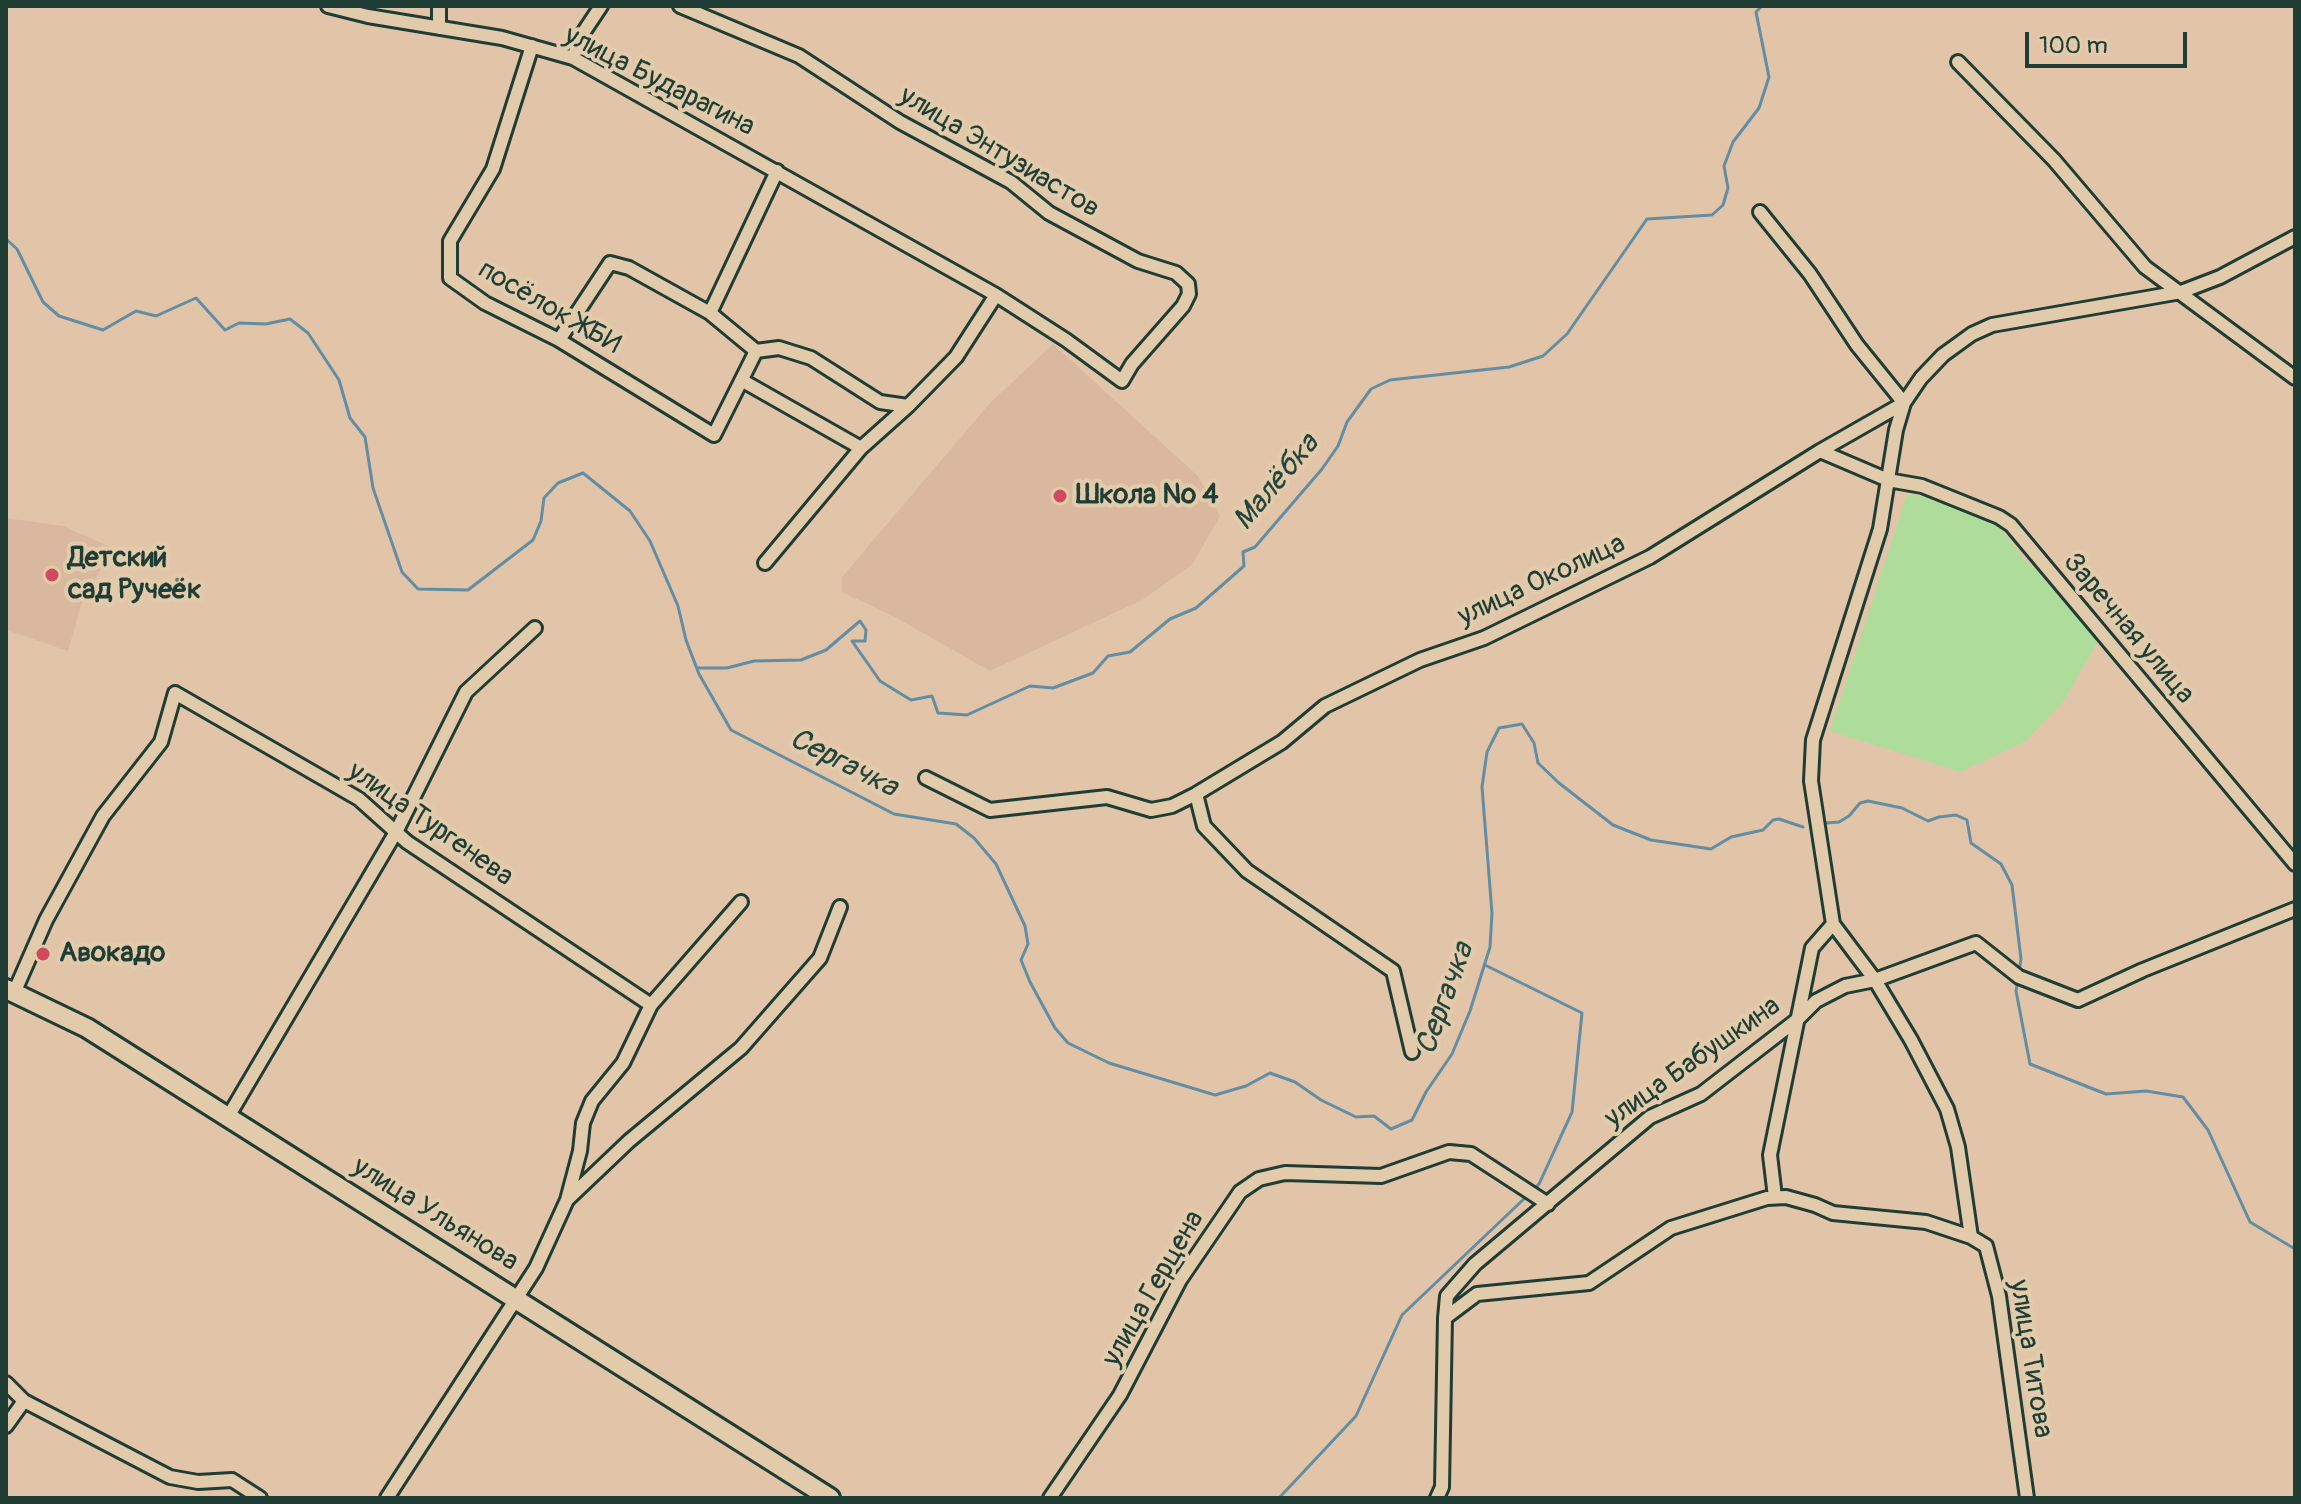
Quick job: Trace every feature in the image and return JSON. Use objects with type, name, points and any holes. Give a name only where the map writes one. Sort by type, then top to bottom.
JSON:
[{"type":"main road","name":"улица Ульянова","points":[[10,991],[87,1028],[830,1498]]},
{"type":"street","name":"улица Бударагина","points":[[328,6],[368,16],[502,38],[573,58],[996,295],[1122,381]]},
{"type":"street","points":[[439,6],[439,28]]},
{"type":"street","points":[[573,58],[581,36],[601,6]]},
{"type":"street","name":"улица Энтузиастов","points":[[680,6],[799,56],[900,122],[1011,182],[1049,213],[1138,261],[1176,273],[1188,284],[1189,294],[1183,306],[1132,364],[1122,381]]},
{"type":"street","name":"посёлок ЖБИ","points":[[532,46],[493,169],[450,241],[450,278],[485,303],[559,340],[714,435],[743,381]]},
{"type":"street","points":[[1958,62],[2054,160],[2145,267],[2295,378]]},
{"type":"street","name":"улица Бударагина","points":[[710,313],[777,171]]},
{"type":"street","points":[[1760,212],[1810,274],[1857,345],[1904,403]]},
{"type":"street","points":[[1445,1318],[1477,1294],[1589,1283],[1671,1228],[1775,1197],[1815,1205],[1833,1213],[1926,1222],[1971,1237],[1958,1147],[1947,1109],[1875,980],[1833,924],[1811,781],[1813,740],[1880,529],[1896,430],[1904,403],[1921,378],[1943,355],[1972,334],[1992,325],[2181,292],[2220,277],[2295,237]]},
{"type":"street","points":[[559,340],[610,263],[629,268],[710,313],[756,351],[779,348],[811,358],[880,402],[908,406]]},
{"type":"street","points":[[765,563],[861,448],[956,357],[996,295]]},
{"type":"street","points":[[756,351],[743,381],[861,448]]},
{"type":"street","name":"улица Околица","points":[[926,778],[990,810],[1107,797],[1151,810],[1172,806],[1282,742],[1325,706],[1420,660],[1484,638],[1650,557],[1820,451],[1904,403]]},
{"type":"street","name":"Заречная улица","points":[[1820,451],[1888,480],[1922,486],[1999,517],[2011,525],[2295,864]]},
{"type":"street","points":[[228,1117],[396,832],[466,692],[535,628]]},
{"type":"street","name":"улица Тургенева","points":[[10,991],[103,816],[161,742],[175,693],[359,799],[407,842],[651,1005]]},
{"type":"street","points":[[1196,794],[1204,826],[1247,871],[1393,971],[1412,1052]]},
{"type":"street","points":[[387,1498],[536,1268],[567,1200],[580,1151],[583,1123],[592,1101],[623,1063],[651,1005],[741,902]]},
{"type":"street","points":[[567,1200],[629,1141],[741,1048],[820,958],[840,907]]},
{"type":"street","name":"улица Бабушкина","points":[[1548,1204],[1650,1117],[1701,1094],[1798,1019],[1816,1001],[1845,986],[1875,980],[1976,943],[2019,977],[2078,1000],[2143,970],[2295,909]]},
{"type":"street","points":[[1775,1197],[1770,1155],[1812,948],[1833,924]]},
{"type":"street","name":"улица Герцена","points":[[1050,1498],[1120,1395],[1180,1280],[1240,1192],[1259,1179],[1285,1173],[1381,1176],[1449,1152],[1471,1154],[1548,1204]]},
{"type":"street","points":[[1437,1498],[1442,1487],[1447,1296],[1475,1264],[1548,1204]]},
{"type":"street","name":"улица Титова","points":[[1971,1237],[1986,1246],[1999,1296],[2027,1498]]},
{"type":"street","points":[[6,1383],[24,1401],[170,1477],[198,1482],[232,1480],[260,1498]]},
{"type":"street","points":[[6,1426],[24,1401]]},
{"type":"shaded area","name":"Школа № 4","points":[[1053,344],[1198,476],[1220,516],[1192,565],[1142,600],[990,671],[895,617],[842,592],[842,577],[990,403]]},
{"type":"shaded area","name":"Детский сад Ручеёк","points":[[6,518],[63,526],[113,548],[82,602],[68,651],[6,630]]},
{"type":"green space","points":[[1913,494],[1973,512],[1998,526],[2025,561],[2045,577],[2100,638],[2063,702],[2026,741],[1961,772],[1830,731],[1906,497]]},
{"type":"waterway","name":"Малёбка","points":[[698,668],[727,668],[754,661],[801,660],[826,650],[860,621],[866,630],[865,641],[852,641],[880,681],[911,700],[932,696],[938,713],[967,715],[1030,686],[1053,688],[1093,673],[1108,656],[1130,652],[1170,619],[1196,608],[1244,566],[1243,552],[1255,547],[1322,469],[1338,446],[1347,422],[1371,389],[1390,380],[1509,367],[1543,356],[1567,334],[1647,219],[1712,215],[1723,205],[1728,188],[1724,166],[1733,142],[1759,108],[1769,77],[1756,12],[1762,6]]},
{"type":"waterway","name":"Сергачка","points":[[6,239],[17,249],[43,302],[59,316],[103,330],[136,311],[156,316],[196,298],[225,330],[239,323],[266,324],[290,319],[308,333],[339,380],[350,418],[365,437],[373,488],[402,572],[418,589],[468,590],[533,540],[541,521],[544,498],[558,483],[583,473],[630,511],[650,541],[678,606],[699,674],[731,730],[894,814],[956,824],[974,838],[996,864],[1025,926],[1028,944],[1021,960],[1055,1028],[1068,1043],[1109,1063],[1215,1095],[1246,1086],[1270,1073],[1295,1082],[1321,1100],[1356,1117],[1374,1116],[1391,1129],[1412,1120],[1426,1092],[1452,1054],[1470,1011],[1490,947],[1492,913],[1482,787],[1487,752],[1499,728],[1522,724],[1534,743],[1538,763],[1559,783],[1613,825],[1651,840],[1711,849],[1731,837],[1763,830],[1773,820],[1803,827]]},
{"type":"waterway","name":"Сергачка","points":[[1826,823],[1839,822],[1860,803],[1868,801],[1902,808],[1928,821],[1956,815],[1967,820],[1971,843],[2001,864],[2012,885],[2021,959],[2019,973]]},
{"type":"waterway","points":[[1485,965],[1582,1013],[1572,1112],[1539,1184],[1532,1191]]},
{"type":"waterway","name":"Сергачка","points":[[2018,980],[2016,991],[2030,1064],[2106,1094],[2146,1091],[2183,1097],[2208,1130],[2250,1222],[2295,1249]]},
{"type":"waterway","points":[[1279,1498],[1356,1416],[1402,1315],[1527,1196]]},
{"type":"place","name":"Школа № 4","points":[[1060,496]]},
{"type":"place","name":"Детский сад Ручеёк","points":[[52,575]]},
{"type":"place","name":"Авокадо","points":[[43,954]]}]
